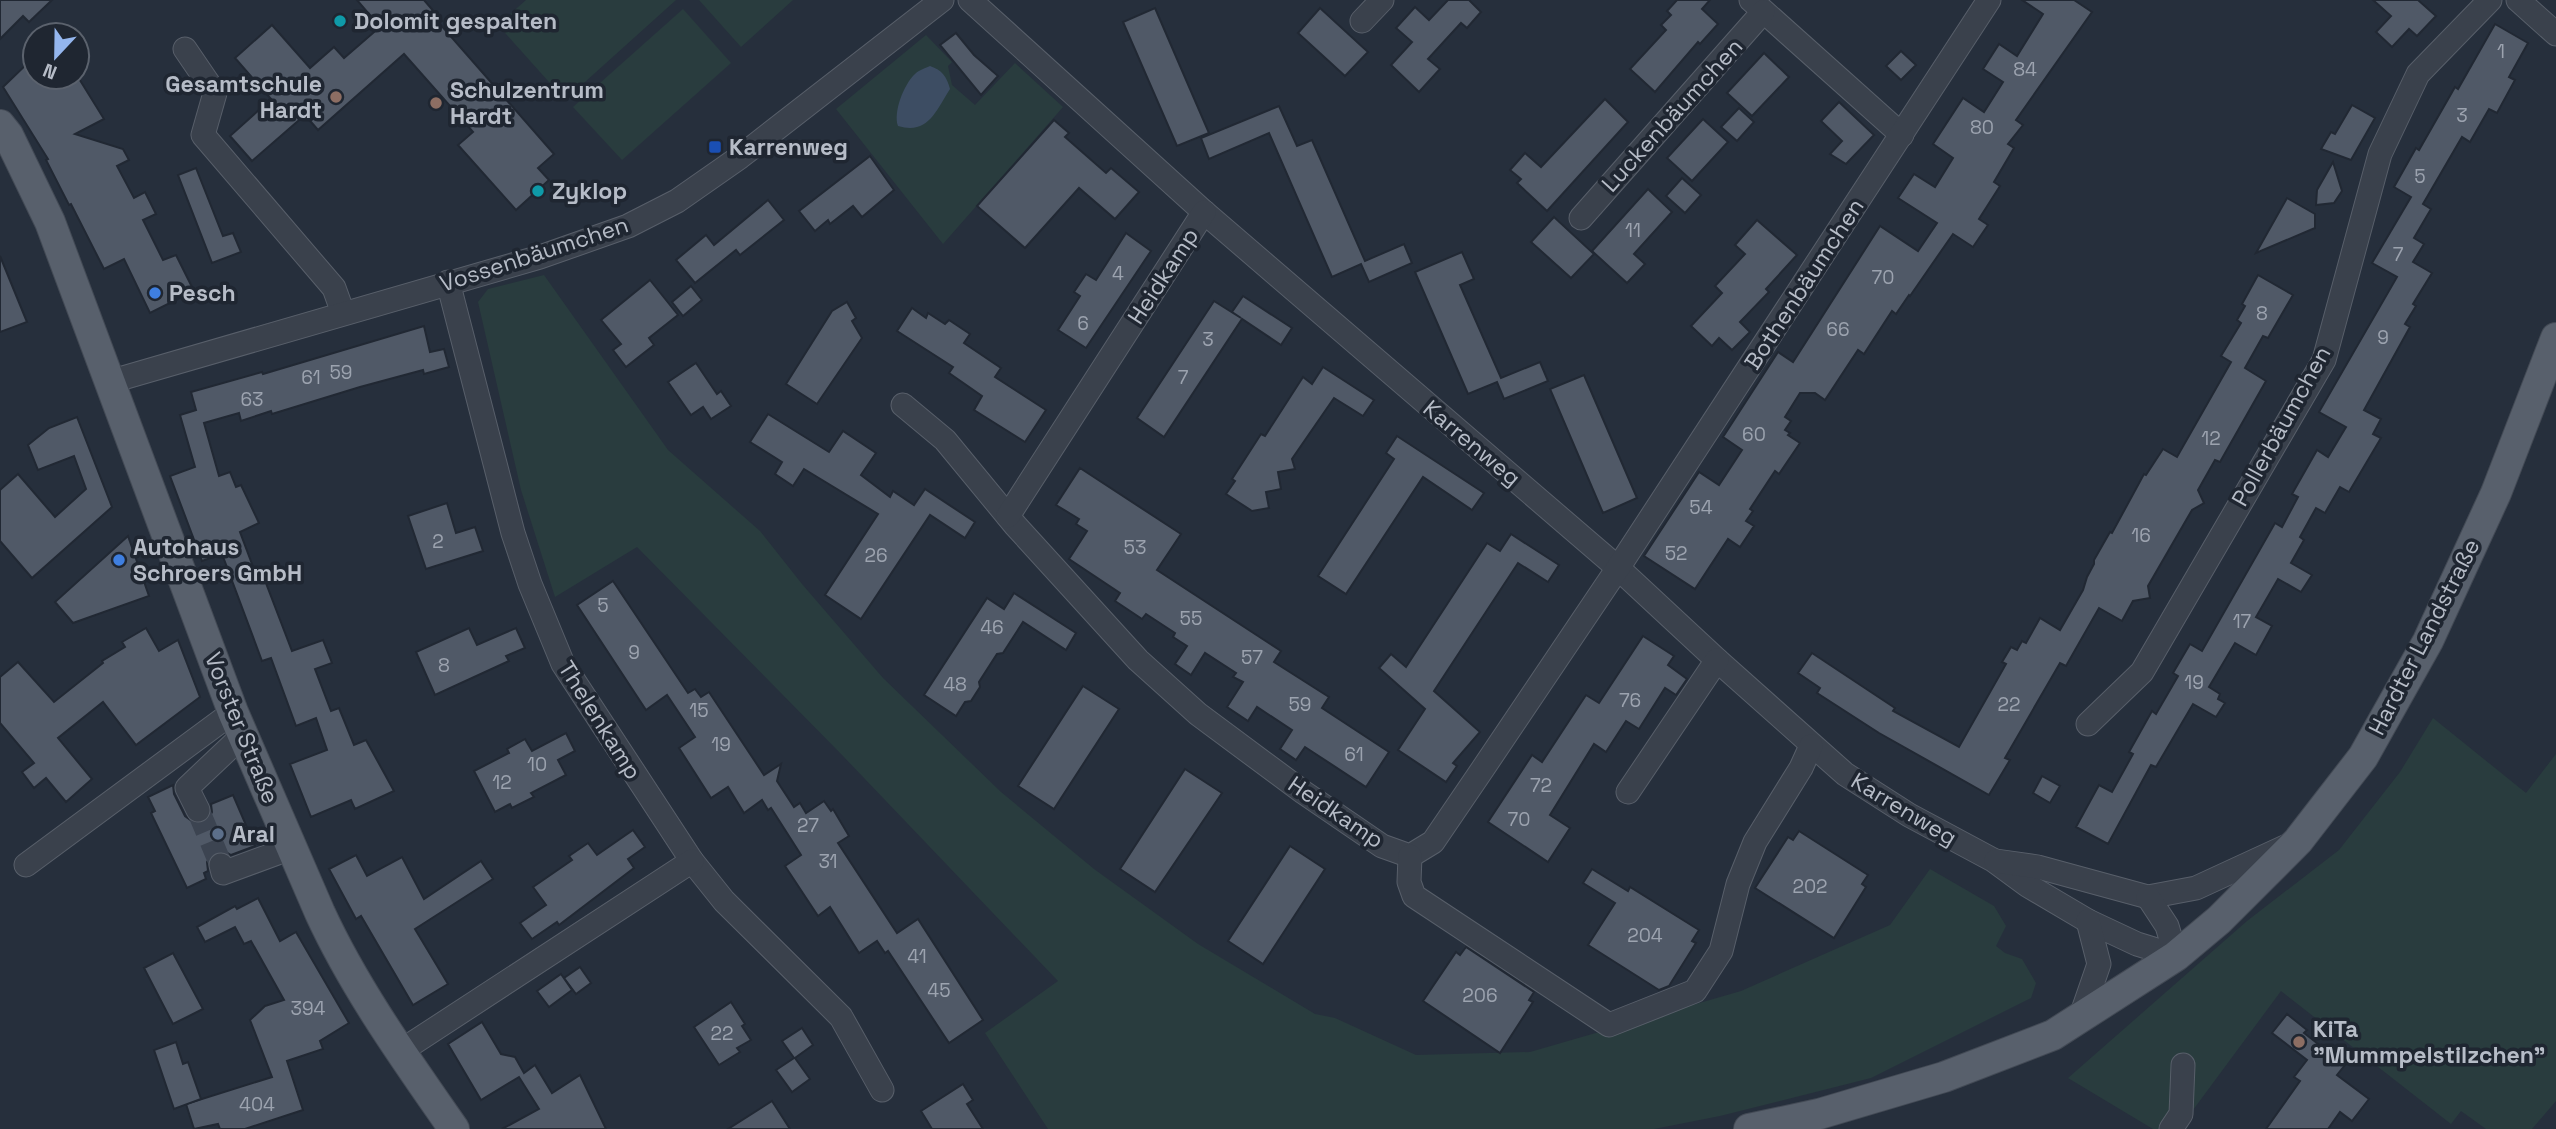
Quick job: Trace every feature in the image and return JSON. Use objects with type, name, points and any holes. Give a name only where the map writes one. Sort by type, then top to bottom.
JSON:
[{"type":"main road","name":"Vorster Straße","points":[[0,125],[8,135],[50,222],[238,724],[333,943],[454,1129]]},
{"type":"main road","name":"Hardter Landstraße","points":[[1749,1129],[1819,1114],[1977,1066],[2053,1035],[2176,956],[2219,920],[2298,841],[2363,757],[2427,641],[2496,492],[2556,338]]},
{"type":"street","name":"Vossenbäumchen","points":[[109,382],[540,257],[628,226],[677,201],[942,0]]},
{"type":"street","name":"Karrenweg","points":[[970,0],[1204,212],[1618,568],[1844,774],[1909,815],[1993,860],[2027,885],[2088,921],[2137,944],[2176,956]]},
{"type":"street","points":[[1362,21],[1382,0]]},
{"type":"street","name":"Bothenbäumchen","points":[[1618,568],[1989,0]]},
{"type":"street","name":"Pollerbäumchen","points":[[2088,724],[2142,672],[2323,359],[2386,142],[2418,74],[2490,0]]},
{"type":"street","points":[[2518,0],[2556,34]]},
{"type":"street","name":"Luckenbäumchen","points":[[1581,218],[1757,6],[1902,135]]},
{"type":"street","points":[[185,49],[215,93],[203,135],[334,288],[344,313]]},
{"type":"street","name":"Heidkamp","points":[[1008,516],[1204,212]]},
{"type":"street","name":"Thelenkamp","points":[[448,282],[513,533],[530,584],[563,664],[692,861],[724,901],[841,1017],[882,1090]]},
{"type":"street","name":"Heidkamp","points":[[903,405],[945,440],[1008,516],[1138,660],[1198,714],[1303,792],[1382,846],[1410,856],[1433,842],[1618,568]]},
{"type":"street","points":[[1628,792],[1717,660]]},
{"type":"street","points":[[198,810],[187,788],[238,724]]},
{"type":"street","points":[[26,864],[238,724]]},
{"type":"street","points":[[1410,856],[1409,882],[1414,895],[1609,1025],[1695,991],[1721,951],[1738,884],[1755,842],[1801,768],[1811,746]]},
{"type":"street","name":"Karrenweg","points":[[1993,860],[2038,867],[2148,897],[2196,888],[2298,841]]},
{"type":"street","points":[[221,865],[223,873],[291,848]]},
{"type":"street","points":[[401,1051],[692,861]]},
{"type":"street","points":[[2148,897],[2167,926],[2176,956]]},
{"type":"street","points":[[2081,1016],[2099,964],[2088,921]]},
{"type":"street","points":[[2171,1129],[2181,1114],[2183,1065]]},
{"type":"shaded area","points":[[526,0],[676,0],[565,100],[498,25]]},
{"type":"shaded area","points":[[699,0],[793,0],[741,47]]},
{"type":"shaded area","points":[[683,9],[731,63],[622,160],[573,107]]},
{"type":"shaded area","points":[[926,35],[952,62],[948,66],[952,85],[975,105],[1015,63],[1063,107],[943,244],[836,109]]},
{"type":"shaded area","points":[[544,275],[668,450],[760,531],[883,678],[1001,792],[1094,869],[1198,944],[1315,1014],[1335,1018],[1416,1055],[1530,1052],[1741,991],[1890,925],[1930,869],[1994,906],[2006,926],[1996,946],[2005,953],[2022,959],[2036,983],[2031,998],[1871,1078],[1720,1116],[1654,1129],[1048,1129],[985,1033],[1058,981],[843,756],[637,547],[555,597],[521,490],[478,302],[488,289]]},
{"type":"shaded area","points":[[2433,718],[2526,793],[2556,754],[2556,1101],[2532,1129],[2486,1129],[2461,1111],[2451,1124],[2281,991],[2179,1129],[2153,1129],[2068,1078],[2247,921],[2339,850],[2400,772]]},
{"type":"water","points":[[930,66],[943,74],[950,89],[935,113],[924,124],[908,128],[898,126],[898,106],[907,84],[917,73]]},
{"type":"building","points":[[0,0],[52,0],[30,21],[23,16],[0,39]]},
{"type":"building","points":[[357,0],[424,0],[442,21],[439,23],[554,154],[538,168],[549,180],[516,210],[458,145],[473,132],[404,54],[318,130],[305,115],[252,161],[230,136],[271,99],[235,58],[272,25],[310,68],[334,47],[344,58],[380,27]]},
{"type":"building","points":[[1448,0],[1469,0],[1481,12],[1467,28],[1461,23],[1428,59],[1440,69],[1419,92],[1391,65],[1412,42],[1396,28],[1415,7],[1429,20]]},
{"type":"building","points":[[1677,0],[1710,0],[1702,9],[1718,24],[1700,44],[1698,42],[1655,92],[1630,69],[1666,30],[1661,25],[1671,15],[1667,11]]},
{"type":"building","points":[[2022,0],[2074,0],[2092,12],[2016,120],[2023,125],[2008,144],[2014,148],[1994,182],[2000,186],[1979,219],[1988,225],[1973,247],[1953,234],[1896,314],[1892,311],[1864,354],[1858,350],[1825,400],[1815,393],[1800,393],[1785,417],[1791,421],[1785,430],[1800,443],[1779,474],[1775,471],[1750,509],[1753,511],[1746,521],[1754,526],[1740,547],[1728,539],[1695,589],[1644,556],[1699,472],[1719,485],[1742,450],[1723,437],[1778,352],[1793,362],[1880,226],[1918,251],[1937,223],[1898,198],[1914,174],[1935,187],[1953,158],[1933,144],[1963,98],[1984,112],[2003,82],[1983,69],[1999,44],[2017,56],[2043,14]]},
{"type":"building","points":[[2373,0],[2418,0],[2436,16],[2417,36],[2409,29],[2392,47],[2376,32],[2391,16]]},
{"type":"building","points":[[1155,8],[1209,133],[1177,146],[1123,22]]},
{"type":"building","points":[[1320,8],[1368,52],[1345,76],[1298,33]]},
{"type":"building","points":[[2495,24],[2528,43],[2509,77],[2515,80],[2497,113],[2489,109],[2470,142],[2462,137],[2423,204],[2431,209],[2414,238],[2424,244],[2413,262],[2432,273],[2413,304],[2416,306],[2405,324],[2410,327],[2364,410],[2381,419],[2373,434],[2381,438],[2349,492],[2340,487],[2325,513],[2316,508],[2300,537],[2304,540],[2291,563],[2312,575],[2301,592],[2278,579],[2256,617],[2272,626],[2256,655],[2235,643],[2209,687],[2220,694],[2218,699],[2225,703],[2216,717],[2193,704],[2156,767],[2151,765],[2108,844],[2076,827],[2099,785],[2112,792],[2133,754],[2129,752],[2152,711],[2156,714],[2178,676],[2173,673],[2190,644],[2202,651],[2275,523],[2282,527],[2298,497],[2292,494],[2317,450],[2328,457],[2346,427],[2319,412],[2397,277],[2372,263],[2411,197],[2394,187],[2455,87],[2458,89]]},
{"type":"building","points":[[956,33],[974,55],[998,76],[981,95],[940,45]]},
{"type":"building","points":[[1901,51],[1916,65],[1901,80],[1886,66]]},
{"type":"building","points":[[1764,53],[1789,77],[1752,116],[1727,93]]},
{"type":"building","points":[[21,70],[21,91],[87,91],[104,119],[75,134],[123,149],[129,160],[117,166],[134,198],[145,192],[156,214],[143,220],[163,260],[176,255],[194,291],[150,313],[124,259],[104,269],[46,160],[48,159],[3,87]]},
{"type":"building","points":[[1605,99],[1628,122],[1547,211],[1517,183],[1521,179],[1510,170],[1525,153],[1541,167]]},
{"type":"building","points":[[1839,102],[1874,135],[1846,164],[1830,154],[1842,141],[1821,121]]},
{"type":"building","points":[[2352,105],[2375,118],[2351,160],[2321,149],[2331,132],[2335,134]]},
{"type":"building","points":[[1279,106],[1297,146],[1312,140],[1365,261],[1404,244],[1412,263],[1369,282],[1361,264],[1332,277],[1269,133],[1209,159],[1201,138]]},
{"type":"building","points":[[1739,108],[1754,122],[1737,141],[1721,127]]},
{"type":"building","points":[[1703,119],[1728,142],[1692,181],[1667,158]]},
{"type":"building","points":[[1054,120],[1069,133],[1065,137],[1106,173],[1111,168],[1139,192],[1115,219],[1079,188],[1025,248],[977,206]]},
{"type":"building","points":[[870,156],[894,190],[862,217],[853,206],[830,224],[828,220],[815,231],[799,211]]},
{"type":"building","points":[[2333,162],[2342,191],[2334,203],[2316,205],[2317,190]]},
{"type":"building","points":[[196,168],[223,236],[233,233],[241,252],[212,263],[178,175]]},
{"type":"building","points":[[1682,178],[1701,195],[1685,213],[1666,196]]},
{"type":"building","points":[[1648,189],[1672,212],[1634,254],[1645,264],[1627,283],[1592,251]]},
{"type":"building","points":[[2287,198],[2315,214],[2315,228],[2256,253]]},
{"type":"building","points":[[768,200],[784,220],[740,255],[736,250],[695,283],[676,260],[706,235],[714,245]]},
{"type":"building","points":[[1554,217],[1594,254],[1571,278],[1531,242]]},
{"type":"building","points":[[1757,220],[1797,255],[1766,289],[1769,292],[1740,322],[1750,332],[1732,350],[1719,338],[1712,346],[1691,326],[1722,293],[1715,286],[1745,254],[1735,245]]},
{"type":"building","points":[[1126,233],[1151,251],[1086,348],[1058,330],[1080,296],[1074,292],[1086,274],[1096,280]]},
{"type":"building","points":[[1462,252],[1474,279],[1460,285],[1501,378],[1540,362],[1548,381],[1504,399],[1497,382],[1468,394],[1415,272]]},
{"type":"building","points":[[0,256],[27,322],[0,332]]},
{"type":"building","points":[[2258,275],[2293,295],[2268,338],[2263,336],[2245,368],[2266,381],[2220,462],[2215,460],[2198,490],[2204,503],[2192,510],[2148,586],[2150,598],[2133,601],[2122,621],[2099,608],[2066,666],[2060,663],[2005,758],[2010,760],[1989,795],[1879,733],[1817,693],[1820,688],[1798,673],[1812,653],[1895,708],[1893,711],[1959,747],[2006,664],[2002,662],[2011,647],[2017,650],[2022,641],[2026,643],[2040,618],[2060,630],[2083,590],[2094,560],[2144,474],[2146,475],[2163,449],[2177,457],[2231,362],[2221,356],[2241,323],[2237,320],[2245,306],[2242,304]]},
{"type":"building","points":[[650,280],[678,315],[649,338],[654,345],[626,367],[613,350],[621,344],[601,320]]},
{"type":"building","points":[[691,286],[702,300],[683,316],[672,302]]},
{"type":"building","points":[[1243,296],[1292,328],[1281,345],[1242,319],[1164,437],[1137,418],[1214,301],[1241,318],[1232,312]]},
{"type":"building","points":[[847,302],[856,318],[852,321],[862,338],[817,404],[786,384],[832,311]]},
{"type":"building","points":[[912,308],[926,318],[928,313],[945,324],[949,320],[970,334],[964,343],[1001,368],[995,377],[1046,410],[1025,442],[974,410],[982,396],[949,373],[953,367],[897,331]]},
{"type":"building","points":[[424,326],[430,352],[444,349],[449,367],[424,374],[423,370],[272,414],[271,411],[241,421],[239,413],[204,423],[219,476],[230,472],[236,487],[241,485],[259,523],[240,532],[258,580],[264,578],[292,651],[323,640],[332,663],[315,669],[331,711],[339,708],[354,745],[366,740],[394,791],[355,809],[351,800],[311,817],[290,764],[327,750],[316,718],[296,726],[271,658],[262,661],[222,554],[202,561],[170,476],[195,467],[180,415],[196,410],[191,392],[262,372],[263,374]]},
{"type":"building","points":[[696,363],[717,394],[721,391],[731,406],[711,419],[703,407],[691,415],[668,382]]},
{"type":"building","points":[[1323,367],[1374,400],[1363,416],[1334,398],[1292,459],[1295,469],[1278,472],[1281,489],[1266,492],[1269,508],[1252,511],[1226,494],[1235,481],[1232,479],[1261,434],[1265,436],[1303,377],[1312,384]]},
{"type":"building","points":[[1584,375],[1637,498],[1603,513],[1550,389]]},
{"type":"building","points":[[768,414],[829,452],[843,431],[876,453],[861,475],[890,497],[893,491],[914,505],[925,489],[975,522],[965,538],[930,515],[861,619],[825,595],[878,514],[804,469],[793,486],[775,474],[782,462],[750,442]]},
{"type":"building","points":[[77,417],[112,507],[32,578],[0,541],[0,490],[18,474],[55,517],[86,489],[74,456],[38,470],[28,445],[49,428]]},
{"type":"building","points":[[1397,436],[1484,493],[1472,510],[1423,477],[1346,594],[1318,576],[1394,459],[1386,453]]},
{"type":"building","points":[[1080,468],[1181,534],[1157,570],[1281,651],[1274,662],[1329,697],[1322,708],[1389,752],[1366,787],[1305,747],[1296,760],[1280,749],[1292,730],[1257,707],[1248,721],[1227,707],[1243,682],[1233,677],[1236,673],[1205,653],[1191,675],[1175,664],[1187,646],[1173,637],[1175,633],[1146,614],[1142,619],[1115,601],[1120,593],[1069,559],[1087,531],[1076,524],[1079,519],[1056,505]]},
{"type":"building","points":[[447,503],[456,533],[475,527],[483,551],[426,569],[408,516]]},
{"type":"building","points":[[1511,534],[1559,565],[1548,582],[1518,563],[1434,691],[1480,732],[1453,763],[1457,766],[1446,782],[1398,750],[1425,709],[1379,668],[1391,654],[1406,667],[1487,543],[1500,551]]},
{"type":"building","name":"Autohaus Schroers GmbH","points":[[128,536],[149,596],[73,623],[55,602]]},
{"type":"building","points":[[613,581],[688,693],[695,689],[701,697],[709,692],[764,775],[781,764],[777,781],[794,807],[800,803],[806,813],[824,801],[831,811],[833,809],[849,836],[838,843],[897,933],[918,919],[983,1020],[949,1043],[888,951],[885,953],[877,941],[859,953],[830,907],[818,916],[785,866],[801,855],[771,808],[768,810],[762,800],[744,813],[728,787],[711,798],[679,748],[695,737],[667,695],[646,710],[577,605]]},
{"type":"building","points":[[1014,593],[1076,633],[1066,650],[1023,622],[1003,653],[997,654],[979,682],[980,687],[971,701],[965,702],[956,716],[924,695],[987,598],[1004,609]]},
{"type":"building","points":[[146,628],[159,651],[178,640],[200,697],[136,745],[103,702],[58,738],[92,779],[66,802],[46,778],[34,788],[22,772],[34,763],[0,723],[0,677],[18,662],[54,702],[103,663],[102,661],[125,647],[122,642]]},
{"type":"building","points":[[469,628],[477,645],[516,628],[525,648],[506,656],[509,661],[435,695],[416,652]]},
{"type":"building","points":[[1643,636],[1674,656],[1668,665],[1687,679],[1676,695],[1665,688],[1639,729],[1626,721],[1606,752],[1594,744],[1550,815],[1570,828],[1548,862],[1488,822],[1532,755],[1542,762],[1586,695],[1599,703]]},
{"type":"building","points":[[1083,686],[1119,709],[1054,809],[1018,786]]},
{"type":"building","points":[[566,733],[575,751],[558,760],[566,775],[531,793],[534,797],[512,808],[510,804],[495,812],[474,771],[509,753],[507,749],[525,739],[532,751]]},
{"type":"building","points":[[1185,769],[1222,793],[1155,892],[1120,869]]},
{"type":"building","points":[[2042,776],[2060,786],[2050,803],[2033,793]]},
{"type":"building","points":[[173,785],[174,794],[185,816],[196,824],[204,823],[209,818],[212,812],[211,804],[233,795],[255,846],[231,855],[224,851],[212,855],[207,862],[208,871],[204,873],[206,879],[187,888],[151,813],[155,811],[148,797]]},
{"type":"building","points":[[633,830],[645,847],[628,859],[634,868],[559,925],[557,922],[532,939],[520,923],[546,905],[533,887],[572,860],[569,856],[588,843],[597,855]]},
{"type":"building","points":[[1799,831],[1868,875],[1862,884],[1866,887],[1834,938],[1755,888],[1788,837],[1793,840]]},
{"type":"building","points":[[1290,846],[1325,869],[1263,964],[1228,941]]},
{"type":"building","points":[[356,855],[367,876],[402,857],[424,899],[481,861],[493,879],[415,929],[448,984],[413,1005],[361,916],[356,919],[329,869]]},
{"type":"building","points":[[1592,869],[1628,891],[1630,887],[1699,930],[1692,941],[1696,943],[1669,986],[1659,990],[1588,945],[1615,903],[1583,883]]},
{"type":"building","points":[[258,898],[280,941],[296,932],[349,1023],[320,1041],[323,1049],[287,1061],[303,1110],[245,1129],[220,1129],[218,1124],[194,1129],[186,1104],[272,1077],[250,1020],[265,1006],[284,1000],[251,941],[244,944],[235,927],[205,942],[197,927],[235,906],[237,909]]},
{"type":"building","points":[[1466,947],[1534,992],[1529,1000],[1533,1002],[1500,1053],[1423,1001],[1456,952],[1460,955]]},
{"type":"building","points":[[173,953],[203,1009],[173,1024],[144,968]]},
{"type":"building","points":[[580,967],[591,983],[576,994],[564,978]]},
{"type":"building","points":[[561,974],[572,990],[549,1007],[537,991]]},
{"type":"building","points":[[731,1002],[745,1024],[742,1026],[751,1040],[737,1048],[740,1052],[719,1065],[694,1027]]},
{"type":"building","points":[[2287,1014],[2307,1030],[2304,1033],[2345,1065],[2337,1075],[2369,1099],[2352,1121],[2340,1112],[2328,1129],[2266,1129],[2300,1081],[2294,1077],[2307,1060],[2272,1033]]},
{"type":"building","points":[[482,1022],[501,1054],[515,1057],[524,1073],[535,1065],[552,1093],[580,1075],[606,1129],[502,1129],[539,1109],[519,1077],[481,1100],[448,1044]]},
{"type":"building","points":[[802,1028],[813,1045],[795,1058],[810,1079],[792,1092],[776,1070],[794,1058],[782,1041]]},
{"type":"building","points":[[176,1042],[183,1064],[188,1062],[201,1099],[174,1109],[154,1050]]},
{"type":"building","points":[[963,1084],[973,1100],[967,1104],[983,1129],[932,1129],[921,1111]]},
{"type":"building","points":[[772,1101],[790,1129],[728,1129]]},
{"type":"tunnel","points":[[198,810],[221,865]]},
{"type":"place","name":"Dolomit gespalten","points":[[340,21]]},
{"type":"place","name":"Gesamtschule Hardt","points":[[336,97]]},
{"type":"place","name":"Schulzentrum Hardt","points":[[436,103]]},
{"type":"place","name":"Karrenweg","points":[[715,147]]},
{"type":"place","name":"Zyklop","points":[[538,191]]},
{"type":"place","name":"Pesch","points":[[155,293]]},
{"type":"place","name":"Autohaus Schroers GmbH","points":[[119,560]]},
{"type":"place","name":"Aral","points":[[218,834]]},
{"type":"place","name":"KiTa \"Mummpelstilzchen\"","points":[[2299,1042]]}]
